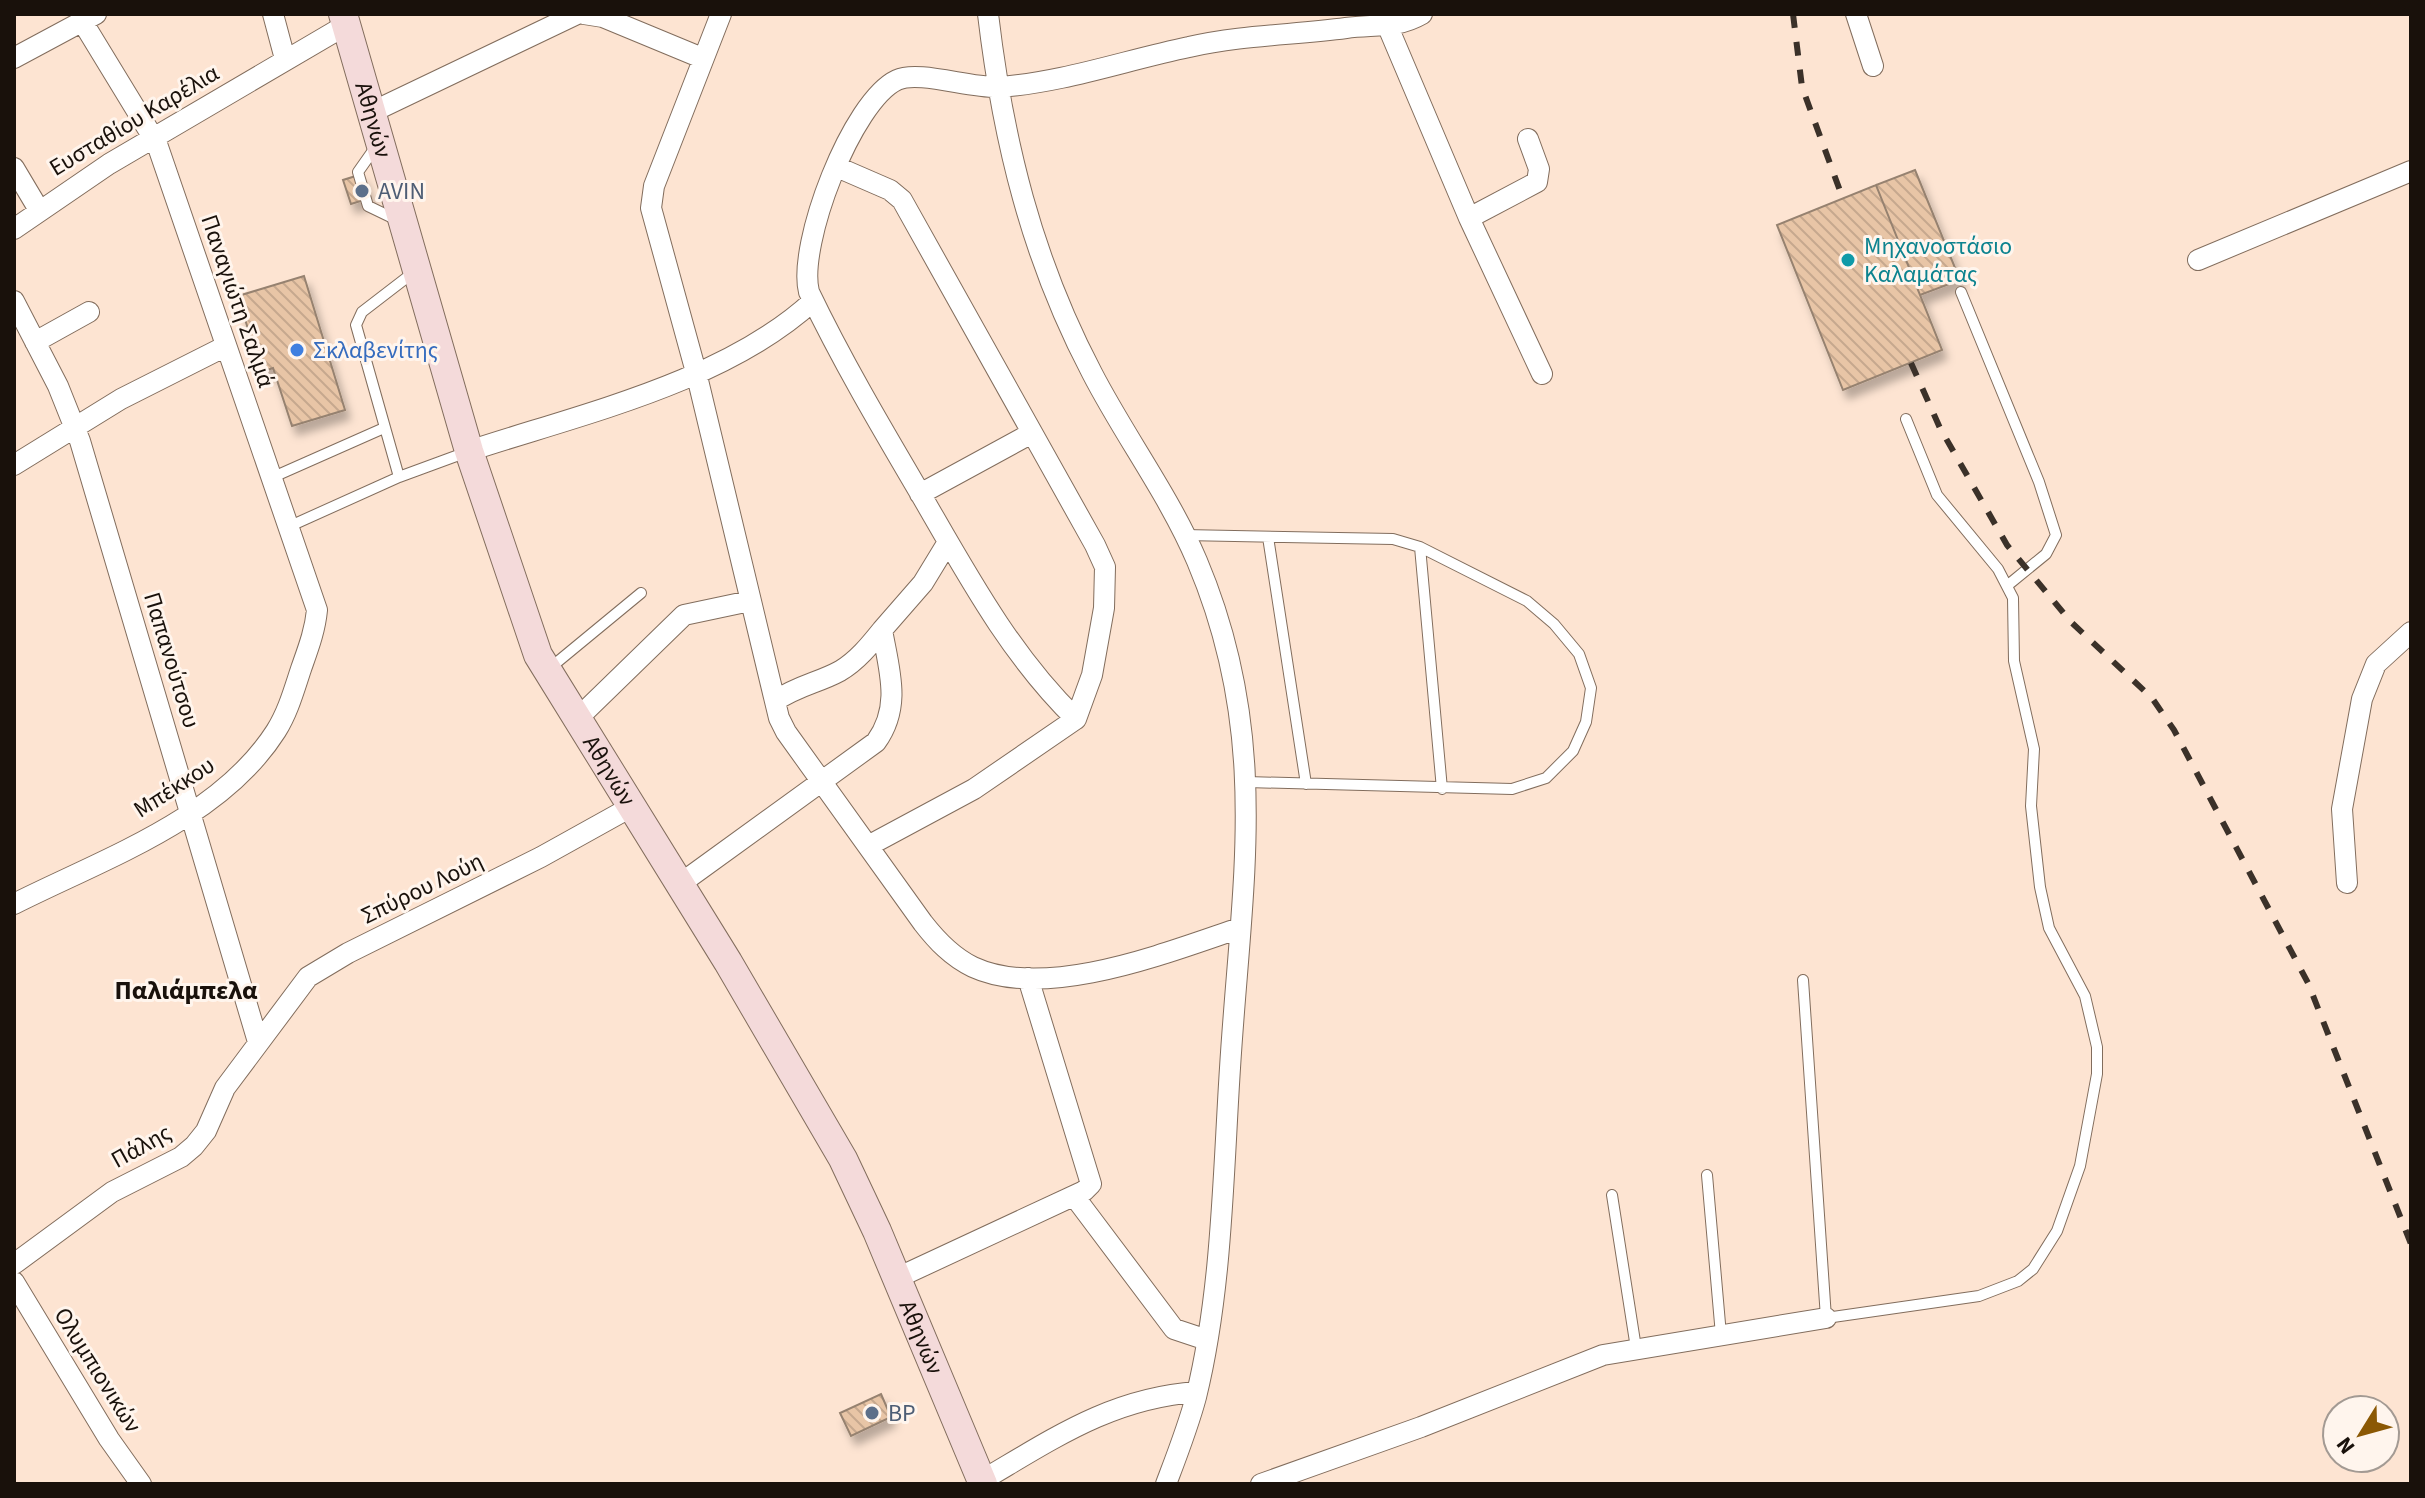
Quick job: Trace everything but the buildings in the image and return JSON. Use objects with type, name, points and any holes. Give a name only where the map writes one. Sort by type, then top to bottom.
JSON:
[{"type":"main road","name":"Αθηνών","points":[[344,19],[469,451],[522,616],[546,671],[575,721],[680,884],[843,1159],[897,1278],[982,1482]]},
{"type":"street","points":[[273,14],[285,59]]},
{"type":"street","points":[[372,112],[577,14]]},
{"type":"street","points":[[584,14],[603,17],[702,58]]},
{"type":"street","points":[[721,14],[651,198],[654,222],[696,372],[775,701],[786,732],[923,923],[952,953],[991,974],[1028,978],[1113,965],[1240,928]]},
{"type":"street","points":[[988,14],[1016,181],[1053,291],[1090,370],[1184,535],[1214,607],[1233,671],[1244,729],[1247,782],[1245,889],[1207,1340],[1197,1392],[1166,1484]]},
{"type":"street","points":[[1076,719],[1046,690],[1020,657],[920,494],[813,301],[807,276],[810,239],[822,197],[871,105],[898,79],[918,76],[960,86],[999,86],[1057,78],[1119,61],[1226,40],[1361,26],[1388,27],[1422,14]]},
{"type":"street","points":[[1856,14],[1873,66]]},
{"type":"street","points":[[14,58],[89,18]]},
{"type":"street","name":"Παναγιώτη Σαλμά","points":[[89,18],[153,138],[317,610]]},
{"type":"street","name":"Ευσταθίου Καρέλια","points":[[14,229],[39,210],[285,59],[344,19]]},
{"type":"street","points":[[1388,27],[1469,218],[1542,374]]},
{"type":"street","points":[[1469,218],[1537,182],[1539,169],[1528,139]]},
{"type":"street","points":[[837,167],[890,190],[902,200],[1105,567],[1098,646],[1087,696],[1076,719],[974,789],[868,846]]},
{"type":"street","points":[[14,168],[39,210]]},
{"type":"street","points":[[2198,260],[2411,171]]},
{"type":"street","name":"Παπανούτσου","points":[[14,301],[76,427],[258,1042]]},
{"type":"street","points":[[469,451],[696,372],[786,324],[813,301]]},
{"type":"street","points":[[35,342],[89,312]]},
{"type":"street","points":[[14,465],[132,393],[226,346]]},
{"type":"street","points":[[920,494],[1032,433]]},
{"type":"street","points":[[775,701],[799,685],[840,671],[882,630],[923,583],[948,542]]},
{"type":"street","points":[[575,721],[684,615],[750,601]]},
{"type":"street","name":"Μπέκκου","points":[[14,904],[190,811],[233,779],[275,732],[290,702],[317,610]]},
{"type":"street","points":[[680,884],[867,751],[890,719],[891,674],[882,630]]},
{"type":"street","points":[[2347,883],[2342,809],[2362,699],[2376,664],[2411,632]]},
{"type":"street","name":"Σπύρου Λούη","points":[[258,1042],[292,994],[329,963],[528,864],[631,807]]},
{"type":"street","points":[[897,1278],[1090,1187],[1091,1176],[1028,978]]},
{"type":"street","name":"Πάλης","points":[[14,1264],[112,1192],[181,1157],[194,1146],[206,1131],[225,1088],[258,1042]]},
{"type":"street","points":[[1074,1196],[1174,1329],[1207,1340]]},
{"type":"street","name":"Ολυμπιονικών","points":[[14,1282],[109,1439],[141,1484]]},
{"type":"street","points":[[1261,1484],[1421,1427],[1572,1365],[1636,1348],[1826,1318]]},
{"type":"street","points":[[982,1482],[1107,1410],[1165,1394],[1197,1392]]},
{"type":"lane","points":[[399,477],[356,325],[362,312],[417,270]]},
{"type":"lane","points":[[1961,292],[2039,482],[2056,535],[2046,554],[2008,585]]},
{"type":"lane","points":[[1803,980],[1826,1318],[1979,1296],[2018,1281],[2033,1269],[2057,1231],[2080,1166],[2095,1101],[2097,1047],[2085,996],[2049,928],[2040,887],[2031,806],[2034,749],[2014,661],[2014,609],[2008,585],[1937,495],[1906,419]]},
{"type":"lane","points":[[271,478],[384,428]]},
{"type":"lane","points":[[288,527],[399,477],[469,451]]},
{"type":"lane","points":[[1184,535],[1368,537],[1420,547],[1527,601],[1554,624],[1579,654],[1591,688],[1586,722],[1573,751],[1546,778],[1512,789],[1247,782]]},
{"type":"lane","points":[[1268,537],[1306,784]]},
{"type":"lane","points":[[1420,547],[1442,789]]},
{"type":"lane","points":[[546,671],[641,593]]},
{"type":"lane","points":[[1707,1175],[1721,1335]]},
{"type":"lane","points":[[1612,1195],[1636,1348]]},
{"type":"railway","points":[[1793,14],[1802,87],[1843,199]]},
{"type":"railway","points":[[1911,363],[1940,428],[2007,545],[2071,622],[2152,698],[2174,730],[2308,983],[2411,1244]]},
{"type":"place","name":"AVIN","points":[[362,191]]},
{"type":"place","name":"Μηχανοστάσιο Καλαμάτας","points":[[1848,260]]},
{"type":"place","name":"Σκλαβενίτης","points":[[297,350]]},
{"type":"place","name":"BP","points":[[872,1413]]},
{"type":"district","name":"Παλιάμπελα","points":[[186,990]]}]
